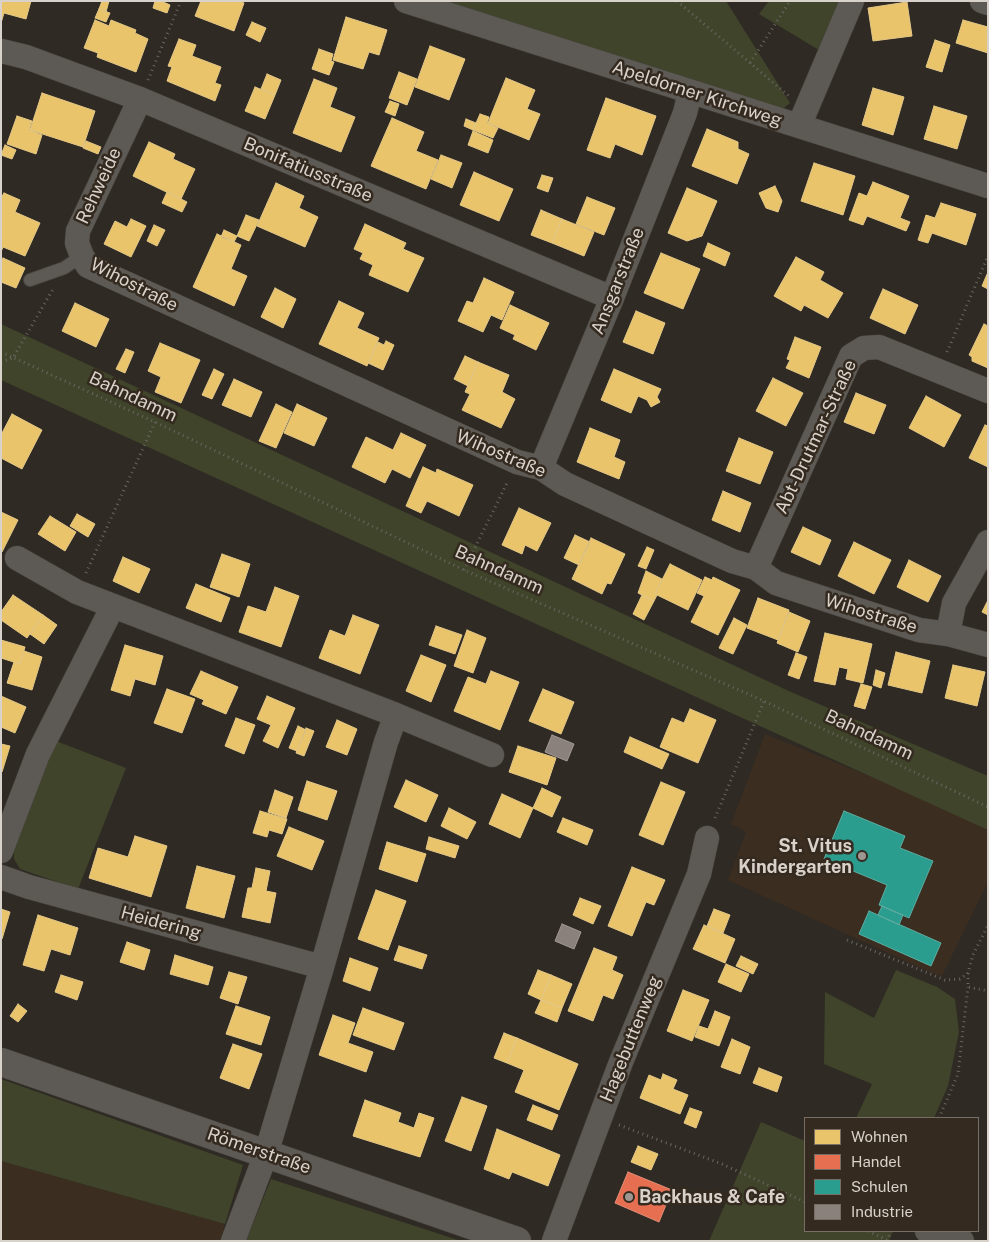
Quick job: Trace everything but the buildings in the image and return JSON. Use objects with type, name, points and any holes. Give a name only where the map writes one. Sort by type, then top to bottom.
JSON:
[{"type":"street","name":"Apeldorner Kirchweg","points":[[406,1],[690,92],[801,120],[988,186]]},
{"type":"street","points":[[801,120],[852,1]]},
{"type":"street","points":[[982,1],[988,3]]},
{"type":"street","name":"Bonifatiusstraße","points":[[1,51],[26,57],[140,99],[612,298]]},
{"type":"street","name":"Ansgarstraße","points":[[541,468],[612,298],[685,113],[690,92]]},
{"type":"street","name":"Rehweide","points":[[73,262],[78,231],[140,99]]},
{"type":"street","name":"Wihostraße","points":[[73,262],[88,266],[517,462],[541,468],[573,488],[732,561],[756,568],[776,583],[919,630],[948,634],[988,645]]},
{"type":"street","name":"Abt-Drutmar-Straße","points":[[756,568],[850,356],[864,348],[879,347],[988,391]]},
{"type":"street","points":[[948,634],[954,603],[988,542]]},
{"type":"street","points":[[17,558],[77,592],[396,715],[492,755]]},
{"type":"street","points":[[1,851],[38,754],[113,606]]},
{"type":"street","points":[[233,1241],[266,1154],[386,742],[396,715]]},
{"type":"street","name":"Hagebuttenweg","points":[[554,1241],[620,1062],[699,874],[707,838]]},
{"type":"street","name":"Heidering","points":[[1,877],[29,887],[322,967]]},
{"type":"street","name":"Römerstraße","points":[[1,1062],[517,1241]]},
{"type":"street","points":[[930,1232],[962,1241]]},
{"type":"lane","points":[[30,280],[73,262]]},
{"type":"path","points":[[140,99],[181,1]]},
{"type":"path","points":[[677,1],[792,98],[801,120]]},
{"type":"path","points":[[750,63],[790,1]]},
{"type":"path","points":[[939,371],[988,256]]},
{"type":"path","points":[[1,362],[13,358],[73,262]]},
{"type":"path","name":"Bahndamm","points":[[1,352],[156,422],[464,570],[764,701],[988,807]]},
{"type":"path","points":[[77,592],[156,422]]},
{"type":"path","points":[[464,570],[517,462]]},
{"type":"path","points":[[707,838],[764,701]]},
{"type":"path","points":[[939,1117],[958,1074],[968,973],[973,956],[988,925]]},
{"type":"path","points":[[847,940],[945,980],[960,979],[968,973]]},
{"type":"path","points":[[968,987],[988,991]]},
{"type":"path","points":[[600,1118],[722,1164],[804,1202]]},
{"type":"path","points":[[870,1232],[887,1240]]},
{"type":"shaded area","name":"St. Vitus Kindergarten","points":[[765,734],[988,824],[988,882],[942,976],[728,880],[746,832],[731,824]]},
{"type":"shaded area","points":[[1,1161],[225,1224],[220,1241],[1,1241]]},
{"type":"green space","points":[[435,1],[726,1],[790,103],[779,112]]},
{"type":"green space","points":[[769,1],[843,1],[824,53],[759,14]]},
{"type":"green space","points":[[1,324],[791,692],[988,776],[988,830],[1,380]]},
{"type":"green space","points":[[56,741],[126,768],[78,889],[20,869],[14,859],[14,847]]},
{"type":"green space","points":[[896,970],[937,987],[955,999],[959,1032],[948,1086],[934,1117],[856,1117],[872,1084],[824,1064],[825,992],[874,1018]]},
{"type":"green space","points":[[1,1079],[243,1165],[225,1224],[1,1161]]},
{"type":"green space","points":[[761,1122],[804,1141],[804,1232],[893,1232],[889,1241],[709,1241]]},
{"type":"green space","points":[[271,1179],[461,1241],[246,1241]]},
{"type":"place","name":"St. Vitus Kindergarten","points":[[862,856]]},
{"type":"place","name":"Backhaus & Cafe","points":[[629,1197]]}]
